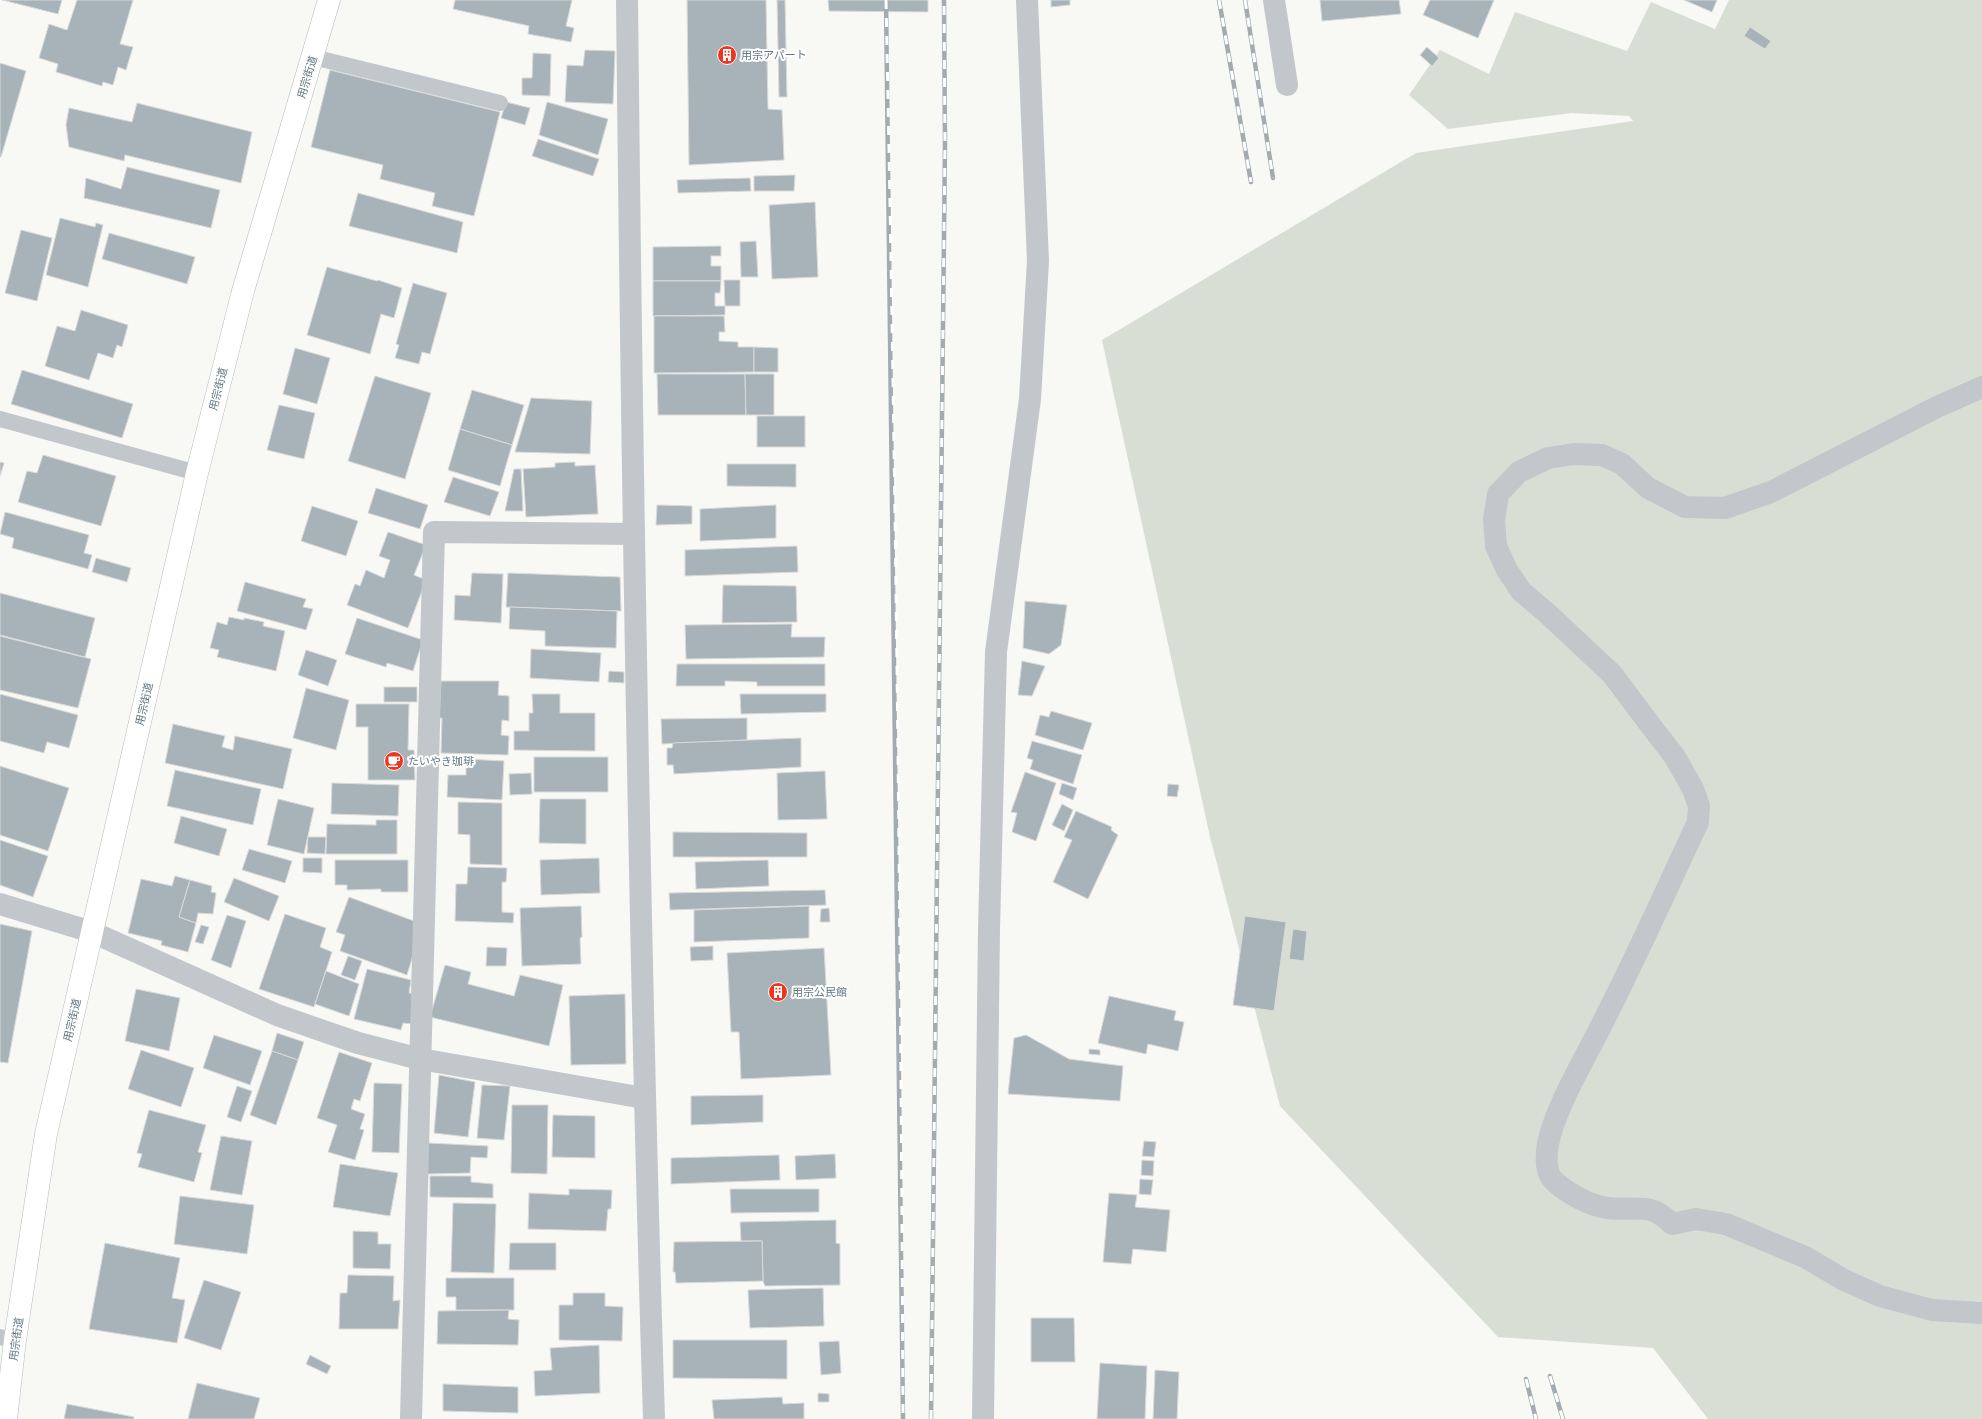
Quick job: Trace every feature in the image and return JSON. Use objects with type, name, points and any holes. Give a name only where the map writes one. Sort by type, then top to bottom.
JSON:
[{"type":"main road","name":"用宗街道","points":[[6,1419],[7,1339],[46,1134],[197,472],[243,291],[329,0]]},
{"type":"street","points":[[627,0],[634,534],[644,1098],[654,1419]]},
{"type":"street","points":[[983,1419],[989,929],[996,652],[1030,399],[1038,261],[1027,0]]},
{"type":"street","points":[[1274,0],[1287,85]]},
{"type":"street","points":[[1982,387],[1771,492],[1726,508],[1685,507],[1648,488],[1622,464],[1602,455],[1574,454],[1548,458],[1519,472],[1498,494],[1494,520],[1496,546],[1507,570],[1521,591],[1612,674],[1675,757],[1693,789],[1699,806],[1698,822],[1608,1013],[1560,1109],[1548,1144],[1547,1166],[1553,1180],[1575,1196],[1607,1208],[1636,1207],[1651,1210],[1662,1214],[1672,1224],[1696,1220],[1726,1224],[1805,1257],[1844,1280],[1880,1296],[1932,1310],[1982,1313]]},
{"type":"street","points":[[411,1419],[434,532],[634,534]]},
{"type":"street","points":[[0,904],[92,932],[277,1015],[358,1043],[420,1059],[644,1098]]},
{"type":"lane","points":[[313,57],[500,103]]},
{"type":"lane","points":[[0,419],[197,472]]},
{"type":"shaded area","points":[[1729,0],[1982,0],[1982,1419],[1708,1419],[1653,1348],[1498,1337],[1280,1106],[1210,837],[1102,340],[1416,153],[1633,121],[1629,116],[1571,113],[1448,129],[1409,95],[1440,50],[1489,74],[1515,12],[1627,51],[1651,2],[1715,29]]},
{"type":"building","points":[[2,0],[62,0],[58,14]]},
{"type":"building","points":[[77,0],[133,0],[120,44],[133,47],[126,70],[118,67],[113,85],[103,82],[102,86],[56,72],[58,64],[39,58],[49,24],[67,30]]},
{"type":"building","points":[[455,0],[572,0],[566,26],[574,28],[571,42],[528,34],[529,26],[453,9]]},
{"type":"building","name":"用宗アパート","points":[[687,0],[766,0],[768,109],[782,110],[784,160],[689,165]]},
{"type":"building","points":[[777,0],[785,0],[787,97],[779,97]]},
{"type":"building","points":[[828,0],[928,0],[928,12],[829,11]]},
{"type":"building","points":[[1051,0],[1070,0],[1070,5],[1051,7]]},
{"type":"building","points":[[1320,0],[1399,0],[1401,14],[1322,21]]},
{"type":"building","points":[[1430,0],[1494,0],[1478,38],[1423,15]]},
{"type":"building","points":[[1684,0],[1717,0],[1712,12]]},
{"type":"building","points":[[1750,27],[1771,41],[1765,49],[1744,36]]},
{"type":"building","points":[[1427,47],[1439,58],[1432,66],[1420,55]]},
{"type":"building","points":[[585,50],[615,51],[613,104],[565,102],[567,65],[583,66]]},
{"type":"building","points":[[533,53],[551,54],[550,96],[522,95],[522,78],[532,78]]},
{"type":"building","points":[[0,63],[26,71],[1,157],[0,157]]},
{"type":"building","points":[[330,70],[500,112],[474,216],[432,206],[435,193],[380,179],[383,165],[311,147]]},
{"type":"building","points":[[506,102],[530,108],[525,125],[501,118]]},
{"type":"building","points":[[547,102],[608,119],[598,155],[539,135]]},
{"type":"building","points":[[137,103],[252,132],[241,183],[125,155],[124,161],[69,147],[66,125],[69,108],[132,122]]},
{"type":"building","points":[[538,139],[599,159],[593,176],[532,156]]},
{"type":"building","points":[[127,167],[220,190],[211,228],[84,198],[86,178],[121,189]]},
{"type":"building","points":[[795,175],[794,191],[754,191],[754,176]]},
{"type":"building","points":[[750,178],[751,191],[678,193],[677,180]]},
{"type":"building","points":[[358,193],[463,222],[457,253],[349,226]]},
{"type":"building","points":[[815,202],[818,277],[772,279],[769,205]]},
{"type":"building","points":[[60,218],[95,227],[96,223],[103,225],[88,287],[46,275]]},
{"type":"building","points":[[21,230],[52,238],[37,301],[5,293]]},
{"type":"building","points":[[109,233],[195,257],[187,284],[102,259]]},
{"type":"building","points":[[756,241],[758,277],[741,277],[740,242]]},
{"type":"building","points":[[721,246],[721,256],[711,256],[711,266],[721,266],[721,281],[653,281],[653,247]]},
{"type":"building","points":[[327,267],[377,281],[378,280],[402,288],[394,318],[381,314],[370,354],[307,335]]},
{"type":"building","points":[[724,280],[740,280],[740,306],[725,306]]},
{"type":"building","points":[[653,281],[721,281],[720,293],[715,293],[715,306],[725,306],[725,315],[653,316]]},
{"type":"building","points":[[413,283],[447,293],[430,354],[422,352],[419,364],[395,358],[399,345],[396,344]]},
{"type":"building","points":[[81,310],[128,325],[122,347],[117,345],[113,358],[98,353],[89,380],[45,366],[57,326],[75,331]]},
{"type":"building","points":[[654,316],[724,316],[725,332],[719,332],[719,341],[738,342],[738,347],[754,347],[754,372],[654,373]]},
{"type":"building","points":[[754,347],[778,348],[778,372],[754,372]]},
{"type":"building","points":[[295,348],[330,358],[317,404],[283,394]]},
{"type":"building","points":[[22,370],[133,404],[122,438],[11,404]]},
{"type":"building","points":[[657,374],[745,374],[746,415],[658,415]]},
{"type":"building","points":[[745,374],[774,374],[774,415],[746,415]]},
{"type":"building","points":[[375,376],[431,393],[405,479],[348,461]]},
{"type":"building","points":[[472,390],[524,405],[512,445],[460,429]]},
{"type":"building","points":[[531,398],[592,401],[590,454],[515,452]]},
{"type":"building","points":[[279,405],[315,413],[304,459],[267,450]]},
{"type":"building","points":[[757,416],[805,416],[805,447],[757,447]]},
{"type":"building","points":[[460,429],[512,445],[500,486],[448,470]]},
{"type":"building","points":[[43,455],[116,476],[101,526],[18,502],[27,471],[37,473]]},
{"type":"building","points":[[0,462],[4,463],[0,476]]},
{"type":"building","points":[[575,462],[575,466],[595,465],[598,514],[526,517],[523,469],[555,467],[555,463]]},
{"type":"building","points":[[727,464],[796,464],[796,487],[727,486]]},
{"type":"building","points":[[514,469],[521,469],[523,511],[505,511]]},
{"type":"building","points":[[453,477],[499,492],[490,516],[444,502]]},
{"type":"building","points":[[376,488],[428,505],[420,529],[368,513]]},
{"type":"building","points":[[657,505],[692,506],[692,524],[656,525]]},
{"type":"building","points":[[776,505],[776,538],[700,541],[700,509]]},
{"type":"building","points":[[312,506],[358,521],[346,556],[301,541]]},
{"type":"building","points":[[5,512],[89,535],[84,553],[92,555],[88,569],[12,548],[14,538],[0,534]]},
{"type":"building","points":[[388,532],[426,545],[414,575],[426,580],[408,628],[347,605],[355,584],[360,586],[366,570],[384,578],[390,560],[379,556]]},
{"type":"building","points":[[797,546],[798,572],[685,576],[685,550]]},
{"type":"building","points":[[96,558],[131,568],[127,582],[92,572]]},
{"type":"building","points":[[472,573],[503,574],[501,623],[454,620],[455,595],[470,596]]},
{"type":"building","points":[[508,573],[620,577],[621,611],[506,607]]},
{"type":"building","points":[[245,582],[306,599],[303,607],[313,609],[306,630],[237,611]]},
{"type":"building","points":[[723,585],[796,586],[797,622],[722,623]]},
{"type":"building","points":[[0,593],[95,618],[85,657],[0,635]]},
{"type":"building","points":[[1025,601],[1067,605],[1061,645],[1049,654],[1023,648]]},
{"type":"building","points":[[510,607],[617,611],[616,648],[545,646],[545,631],[509,629]]},
{"type":"building","points":[[229,617],[264,622],[263,626],[285,631],[276,671],[217,657],[219,650],[210,648],[217,622],[227,625]]},
{"type":"building","points":[[357,618],[423,640],[413,671],[387,663],[386,667],[345,654]]},
{"type":"building","points":[[792,624],[791,637],[825,637],[824,657],[686,659],[685,625]]},
{"type":"building","points":[[0,636],[91,659],[78,708],[0,690]]},
{"type":"building","points":[[531,649],[601,653],[599,682],[530,678]]},
{"type":"building","points":[[306,650],[337,660],[328,686],[298,675]]},
{"type":"building","points":[[1022,661],[1045,666],[1032,696],[1018,695]]},
{"type":"building","points":[[677,664],[825,664],[825,686],[757,686],[757,682],[725,681],[725,686],[676,686]]},
{"type":"building","points":[[609,671],[624,672],[624,683],[608,682]]},
{"type":"building","points":[[441,681],[499,681],[498,695],[509,696],[509,721],[502,720],[501,735],[509,736],[508,755],[441,753],[442,718],[439,718]]},
{"type":"building","points":[[384,687],[417,687],[417,702],[384,702]]},
{"type":"building","points":[[306,688],[349,700],[336,750],[293,738]]},
{"type":"building","points":[[0,694],[78,715],[69,748],[47,742],[44,753],[0,741]]},
{"type":"building","points":[[532,694],[560,694],[560,713],[595,713],[595,751],[514,750],[514,731],[529,731],[529,713],[533,713]]},
{"type":"building","points":[[740,694],[826,694],[826,712],[741,714]]},
{"type":"building","points":[[356,704],[409,704],[408,750],[414,750],[415,780],[368,780],[368,727],[356,727]]},
{"type":"building","points":[[1051,711],[1092,723],[1083,750],[1035,735],[1040,715],[1049,717]]},
{"type":"building","points":[[747,718],[747,740],[662,744],[661,719]]},
{"type":"building","points":[[173,724],[225,736],[222,747],[233,750],[235,736],[292,749],[283,789],[165,763]]},
{"type":"building","points":[[801,738],[801,767],[674,774],[673,765],[667,765],[667,748],[672,748],[673,743]]},
{"type":"building","points":[[1032,741],[1082,755],[1073,784],[1030,769],[1033,760],[1027,758]]},
{"type":"building","points":[[534,757],[608,757],[608,792],[534,792]]},
{"type":"building","points":[[466,759],[504,761],[502,800],[447,797],[448,775],[466,775]]},
{"type":"building","points":[[0,766],[69,788],[48,851],[0,835]]},
{"type":"building","points":[[175,770],[261,789],[253,825],[167,806]]},
{"type":"building","points":[[825,771],[827,819],[778,820],[777,773]]},
{"type":"building","points":[[1025,772],[1056,783],[1036,841],[1012,832],[1017,813],[1011,812]]},
{"type":"building","points":[[531,773],[532,794],[510,795],[509,774]]},
{"type":"building","points":[[332,783],[399,785],[398,816],[331,814]]},
{"type":"building","points":[[1062,783],[1077,788],[1073,800],[1059,794]]},
{"type":"building","points":[[1168,784],[1179,785],[1177,797],[1167,796]]},
{"type":"building","points":[[278,799],[314,808],[304,854],[267,845]]},
{"type":"building","points":[[540,799],[586,799],[586,844],[539,843]]},
{"type":"building","points":[[458,802],[502,803],[502,865],[470,864],[470,835],[458,834]]},
{"type":"building","points":[[1062,804],[1073,810],[1064,831],[1052,825]]},
{"type":"building","points":[[1076,811],[1112,827],[1111,830],[1118,835],[1088,899],[1053,882],[1072,840],[1064,837]]},
{"type":"building","points":[[181,816],[227,829],[219,856],[174,843]]},
{"type":"building","points":[[376,820],[397,820],[397,854],[326,854],[327,824],[376,825]]},
{"type":"building","points":[[673,832],[807,833],[807,857],[673,857]]},
{"type":"building","points":[[308,837],[326,837],[325,854],[307,853]]},
{"type":"building","points":[[0,840],[48,856],[33,897],[0,885]]},
{"type":"building","points":[[249,849],[292,861],[285,883],[242,870]]},
{"type":"building","points":[[303,858],[322,858],[322,873],[303,872]]},
{"type":"building","points":[[599,858],[600,893],[541,895],[540,860]]},
{"type":"building","points":[[335,860],[408,860],[408,892],[381,892],[381,889],[347,890],[347,885],[335,885]]},
{"type":"building","points":[[768,860],[769,886],[696,889],[695,862]]},
{"type":"building","points":[[468,867],[507,868],[506,882],[502,882],[502,912],[514,913],[513,923],[455,921],[456,884],[467,884]]},
{"type":"building","points":[[175,876],[190,880],[179,917],[196,923],[188,952],[161,945],[162,941],[128,933],[141,879],[172,886]]},
{"type":"building","points":[[234,878],[279,896],[269,921],[224,902]]},
{"type":"building","points":[[190,880],[212,886],[211,892],[216,893],[213,914],[198,913],[196,923],[179,917]]},
{"type":"building","points":[[825,890],[826,905],[670,910],[669,893]]},
{"type":"building","points":[[349,897],[414,921],[413,955],[407,975],[340,951],[345,935],[336,932]]},
{"type":"building","points":[[581,906],[581,964],[522,966],[520,908]]},
{"type":"building","points":[[809,906],[809,938],[694,942],[694,910]]},
{"type":"building","points":[[829,908],[830,922],[820,922],[821,909]]},
{"type":"building","points":[[285,914],[326,928],[320,947],[332,952],[314,1007],[259,989]]},
{"type":"building","points":[[227,915],[246,921],[231,968],[211,960]]},
{"type":"building","points":[[1245,916],[1286,922],[1274,1011],[1233,1005]]},
{"type":"building","points":[[0,924],[32,931],[8,1063],[0,1062]]},
{"type":"building","points":[[201,925],[209,927],[203,944],[195,942]]},
{"type":"building","points":[[1293,929],[1307,931],[1304,961],[1289,959]]},
{"type":"building","points":[[713,946],[713,960],[691,961],[690,947]]},
{"type":"building","points":[[487,947],[507,948],[506,966],[486,966]]},
{"type":"building","name":"用宗公民館","points":[[824,948],[831,1075],[741,1079],[739,1032],[731,1032],[727,953]]},
{"type":"building","points":[[348,956],[362,961],[355,980],[341,975]]},
{"type":"building","points":[[445,965],[471,972],[468,984],[514,996],[520,975],[563,985],[549,1046],[430,1017]]},
{"type":"building","points":[[367,969],[411,980],[409,993],[414,994],[412,1024],[403,1023],[401,1030],[354,1019]]},
{"type":"building","points":[[326,971],[359,984],[349,1016],[315,1004]]},
{"type":"building","points":[[136,989],[180,998],[169,1051],[125,1041]]},
{"type":"building","points":[[625,994],[626,1064],[571,1065],[569,996]]},
{"type":"building","points":[[1109,996],[1176,1011],[1174,1020],[1184,1022],[1178,1051],[1148,1044],[1146,1054],[1098,1043]]},
{"type":"building","points":[[277,1033],[304,1042],[298,1060],[272,1051]]},
{"type":"building","points":[[214,1035],[262,1051],[250,1085],[203,1068]]},
{"type":"building","points":[[1026,1035],[1069,1059],[1123,1066],[1120,1101],[1008,1094],[1014,1038]]},
{"type":"building","points":[[1089,1049],[1100,1050],[1100,1055],[1089,1054]]},
{"type":"building","points":[[141,1050],[194,1068],[181,1107],[128,1089]]},
{"type":"building","points":[[272,1051],[298,1060],[276,1125],[250,1115]]},
{"type":"building","points":[[339,1052],[372,1063],[360,1101],[354,1099],[351,1109],[365,1114],[360,1129],[364,1130],[355,1160],[328,1152],[337,1125],[317,1118]]},
{"type":"building","points":[[439,1075],[475,1082],[468,1137],[434,1133]]},
{"type":"building","points":[[374,1083],[402,1084],[399,1153],[372,1152]]},
{"type":"building","points":[[482,1085],[510,1086],[504,1140],[477,1138]]},
{"type":"building","points":[[237,1086],[252,1091],[241,1122],[227,1117]]},
{"type":"building","points":[[763,1095],[763,1122],[691,1125],[691,1096]]},
{"type":"building","points":[[512,1105],[548,1105],[547,1174],[511,1173]]},
{"type":"building","points":[[149,1110],[206,1125],[198,1152],[202,1153],[194,1182],[138,1167],[142,1154],[137,1153]]},
{"type":"building","points":[[553,1115],[595,1116],[595,1158],[552,1157]]},
{"type":"building","points":[[221,1136],[252,1141],[242,1195],[210,1190]]},
{"type":"building","points":[[1144,1141],[1156,1142],[1154,1157],[1142,1156]]},
{"type":"building","points":[[428,1143],[488,1146],[487,1158],[471,1157],[470,1173],[427,1174]]},
{"type":"building","points":[[835,1154],[836,1178],[796,1180],[795,1156]]},
{"type":"building","points":[[779,1155],[780,1180],[671,1184],[671,1158]]},
{"type":"building","points":[[1142,1160],[1154,1161],[1153,1176],[1141,1175]]},
{"type":"building","points":[[340,1164],[398,1173],[390,1216],[333,1207]]},
{"type":"building","points":[[430,1176],[471,1176],[471,1182],[493,1184],[493,1198],[430,1197]]},
{"type":"building","points":[[1140,1179],[1153,1180],[1151,1195],[1139,1194]]},
{"type":"building","points":[[569,1189],[612,1190],[611,1209],[608,1209],[606,1231],[528,1229],[529,1193],[569,1195]]},
{"type":"building","points":[[730,1189],[819,1189],[819,1212],[731,1213]]},
{"type":"building","points":[[1109,1193],[1137,1195],[1135,1207],[1170,1210],[1166,1252],[1133,1249],[1131,1264],[1103,1262]]},
{"type":"building","points":[[180,1196],[254,1205],[247,1254],[174,1244]]},
{"type":"building","points":[[453,1203],[496,1204],[494,1273],[451,1272]]},
{"type":"building","points":[[836,1220],[836,1243],[840,1244],[840,1285],[765,1286],[763,1281],[762,1241],[741,1241],[740,1222]]},
{"type":"building","points":[[353,1231],[378,1232],[378,1244],[391,1244],[390,1269],[353,1268]]},
{"type":"building","points":[[762,1241],[763,1281],[676,1283],[675,1272],[673,1272],[674,1242]]},
{"type":"building","points":[[105,1243],[180,1258],[172,1298],[185,1300],[177,1343],[89,1329]]},
{"type":"building","points":[[510,1243],[556,1243],[556,1270],[509,1270]]},
{"type":"building","points":[[348,1275],[394,1276],[393,1301],[400,1300],[398,1329],[339,1329],[340,1293],[347,1293]]},
{"type":"building","points":[[446,1278],[514,1278],[514,1310],[456,1310],[456,1297],[446,1297]]},
{"type":"building","points":[[204,1280],[241,1292],[221,1350],[184,1338]]},
{"type":"building","points":[[823,1288],[824,1326],[750,1328],[748,1290]]},
{"type":"building","points":[[573,1293],[605,1293],[605,1306],[623,1307],[622,1341],[559,1340],[559,1305],[573,1305]]},
{"type":"building","points":[[509,1310],[508,1319],[519,1320],[518,1345],[437,1344],[438,1311]]},
{"type":"building","points":[[1031,1318],[1074,1318],[1075,1362],[1031,1362]]},
{"type":"building","points":[[673,1340],[787,1340],[787,1379],[673,1378]]},
{"type":"building","points":[[839,1341],[841,1373],[821,1375],[819,1342]]},
{"type":"building","points":[[599,1345],[600,1393],[535,1396],[534,1371],[552,1370],[550,1348]]},
{"type":"building","points":[[310,1355],[331,1366],[327,1374],[306,1364]]},
{"type":"building","points":[[1100,1363],[1147,1366],[1145,1419],[1097,1419]]},
{"type":"building","points":[[1155,1370],[1179,1372],[1177,1419],[1153,1419]]},
{"type":"building","points":[[197,1383],[260,1398],[254,1419],[188,1419]]},
{"type":"building","points":[[443,1384],[518,1387],[518,1413],[443,1411]]},
{"type":"building","points":[[818,1393],[829,1394],[829,1402],[818,1402]]},
{"type":"building","points":[[782,1397],[783,1404],[804,1403],[804,1419],[714,1419],[712,1400]]},
{"type":"building","points":[[67,1404],[134,1417],[134,1419],[64,1419]]},
{"type":"railway","points":[[886,0],[898,710],[903,1419]]},
{"type":"railway","points":[[931,1419],[945,144],[944,0]]},
{"type":"railway","points":[[1219,0],[1251,182]]},
{"type":"railway","points":[[1245,0],[1273,178]]},
{"type":"railway","points":[[1550,1376],[1563,1419]]},
{"type":"railway","points":[[1526,1379],[1536,1419]]},
{"type":"place","name":"用宗アパート","points":[[727,55]]},
{"type":"place","name":"たいやき珈琲","points":[[394,761]]},
{"type":"place","name":"用宗公民館","points":[[778,992]]}]
